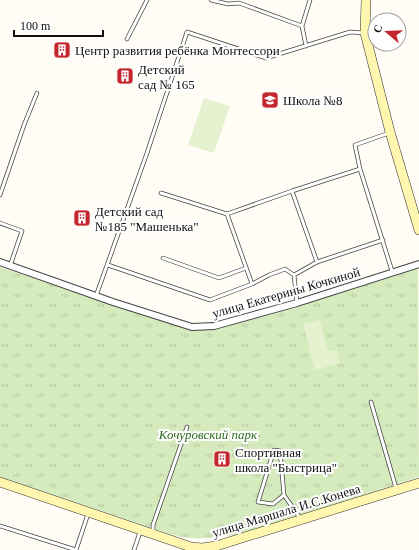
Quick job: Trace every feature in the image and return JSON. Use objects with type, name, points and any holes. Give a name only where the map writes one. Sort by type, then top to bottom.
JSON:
[{"type":"main road","points":[[366,0],[366,33],[390,132],[419,230]]},
{"type":"main road","name":"улица Маршала И.С.Конева","points":[[0,482],[154,534],[190,548],[216,546],[419,483]]},
{"type":"street","name":"улица Екатерины Кочкиной","points":[[0,262],[96,296],[192,327],[214,326],[297,303],[392,271],[419,264]]},
{"type":"lane","points":[[127,39],[147,0]]},
{"type":"lane","points":[[211,0],[228,4],[239,2],[302,26]]},
{"type":"lane","points":[[306,46],[302,26],[310,0]]},
{"type":"lane","points":[[96,296],[147,154],[187,32],[266,58],[350,32],[366,33]]},
{"type":"lane","points":[[0,195],[24,125],[37,93]]},
{"type":"lane","points":[[390,132],[355,144],[360,169],[392,271]]},
{"type":"lane","points":[[160,193],[227,214],[360,169]]},
{"type":"lane","points":[[292,191],[317,262]]},
{"type":"lane","points":[[227,214],[252,284]]},
{"type":"lane","points":[[0,223],[22,231],[10,266]]},
{"type":"lane","points":[[294,275],[317,262],[383,240]]},
{"type":"lane","points":[[163,258],[219,278],[246,268]]},
{"type":"lane","points":[[108,265],[210,300],[252,284],[268,275],[285,269],[294,275]]},
{"type":"lane","points":[[294,275],[297,303]]},
{"type":"lane","points":[[371,402],[397,490]]},
{"type":"lane","points":[[154,534],[153,525],[187,427]]},
{"type":"lane","points":[[284,495],[273,504],[258,502],[274,450],[280,451],[284,495],[300,520]]},
{"type":"lane","points":[[0,526],[76,550],[89,512]]},
{"type":"lane","points":[[134,550],[140,530]]},
{"type":"green space","points":[[204,98],[230,106],[214,153],[188,145]]},
{"type":"green space","name":"Кочуровский парк","points":[[0,267],[191,330],[212,328],[297,307],[418,267],[419,477],[244,533],[210,538],[193,538],[176,536],[0,477]]},
{"type":"green space","points":[[320,320],[328,352],[337,350],[340,363],[315,370],[303,324]]},
{"type":"place","name":"Центр развития ребёнка Монтессори","points":[[62,50]]},
{"type":"place","name":"Детский сад № 165","points":[[125,76]]},
{"type":"place","name":"Школа №8","points":[[270,100]]},
{"type":"place","name":"Детский сад №185 \"Машенька\"","points":[[82,218]]},
{"type":"place","name":"Спортивная школа \"Быстрица\"","points":[[222,459]]}]
